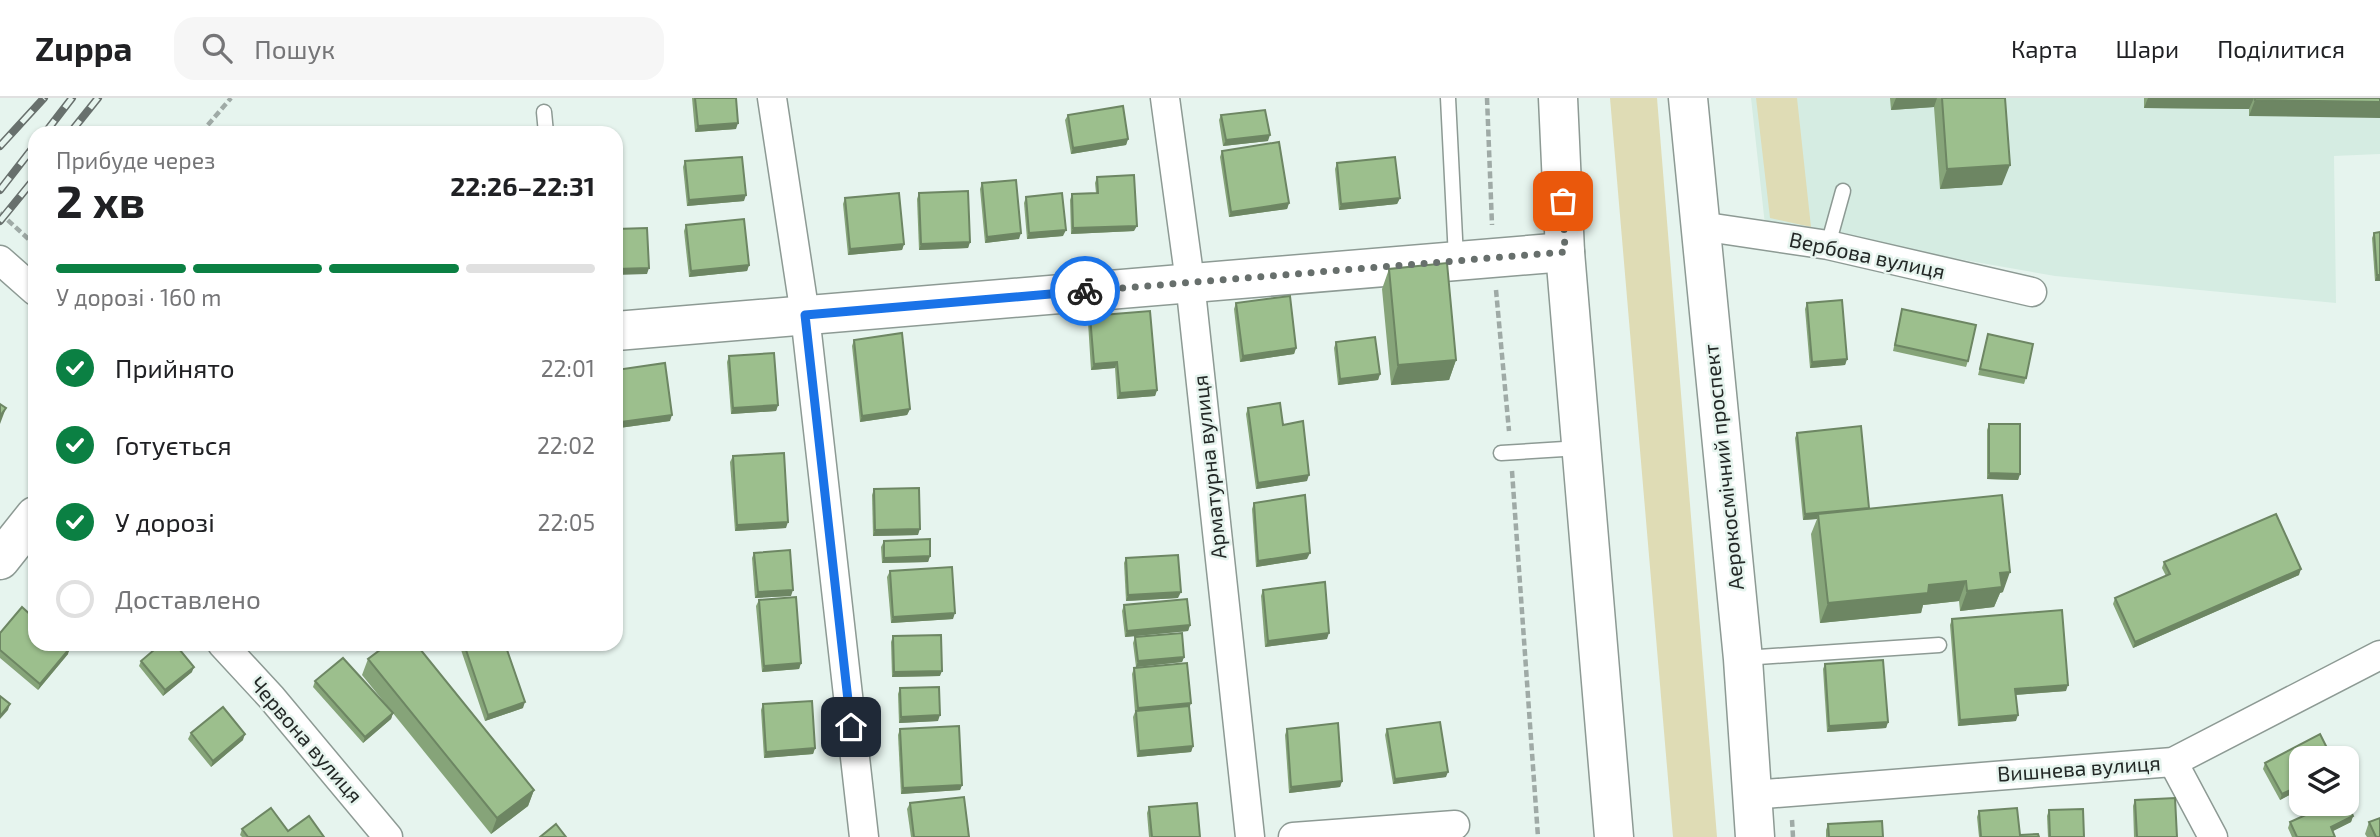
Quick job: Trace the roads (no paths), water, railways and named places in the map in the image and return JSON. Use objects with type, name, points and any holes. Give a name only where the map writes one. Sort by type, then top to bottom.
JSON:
[{"type":"main road","points":[[1558,98],[1565,252],[1614,837]]},
{"type":"main road","name":"Аерокосмічний проспект","points":[[1688,98],[1743,659],[1755,837]]},
{"type":"main road","points":[[623,330],[1565,252]]},
{"type":"main road","points":[[0,560],[28,525]]},
{"type":"street","points":[[772,98],[805,315],[864,837]]},
{"type":"street","name":"Арматурна вулиця","points":[[1165,98],[1190,282],[1250,837]]},
{"type":"street","name":"Вербова вулиця","points":[[1700,226],[1828,245],[2032,292]]},
{"type":"street","points":[[0,260],[28,285]]},
{"type":"street","name":"Червона вулиця","points":[[228,651],[271,697],[388,837]]},
{"type":"street","name":"Вишнева вулиця","points":[[1752,795],[2173,762],[2380,655]]},
{"type":"street","points":[[2173,762],[2213,837]]},
{"type":"street","points":[[1293,837],[1455,825]]},
{"type":"lane","points":[[1448,98],[1456,260]]},
{"type":"lane","points":[[544,113],[545,126]]},
{"type":"lane","points":[[1828,245],[1843,191]]},
{"type":"lane","points":[[1501,453],[1583,448]]},
{"type":"lane","points":[[1743,659],[1939,645]]},
{"type":"railway","points":[[0,146],[44,98]]},
{"type":"railway","points":[[50,126],[72,98]]},
{"type":"railway","points":[[76,126],[98,98]]},
{"type":"railway","points":[[0,190],[28,154]]},
{"type":"railway","points":[[0,221],[28,187]]}]
